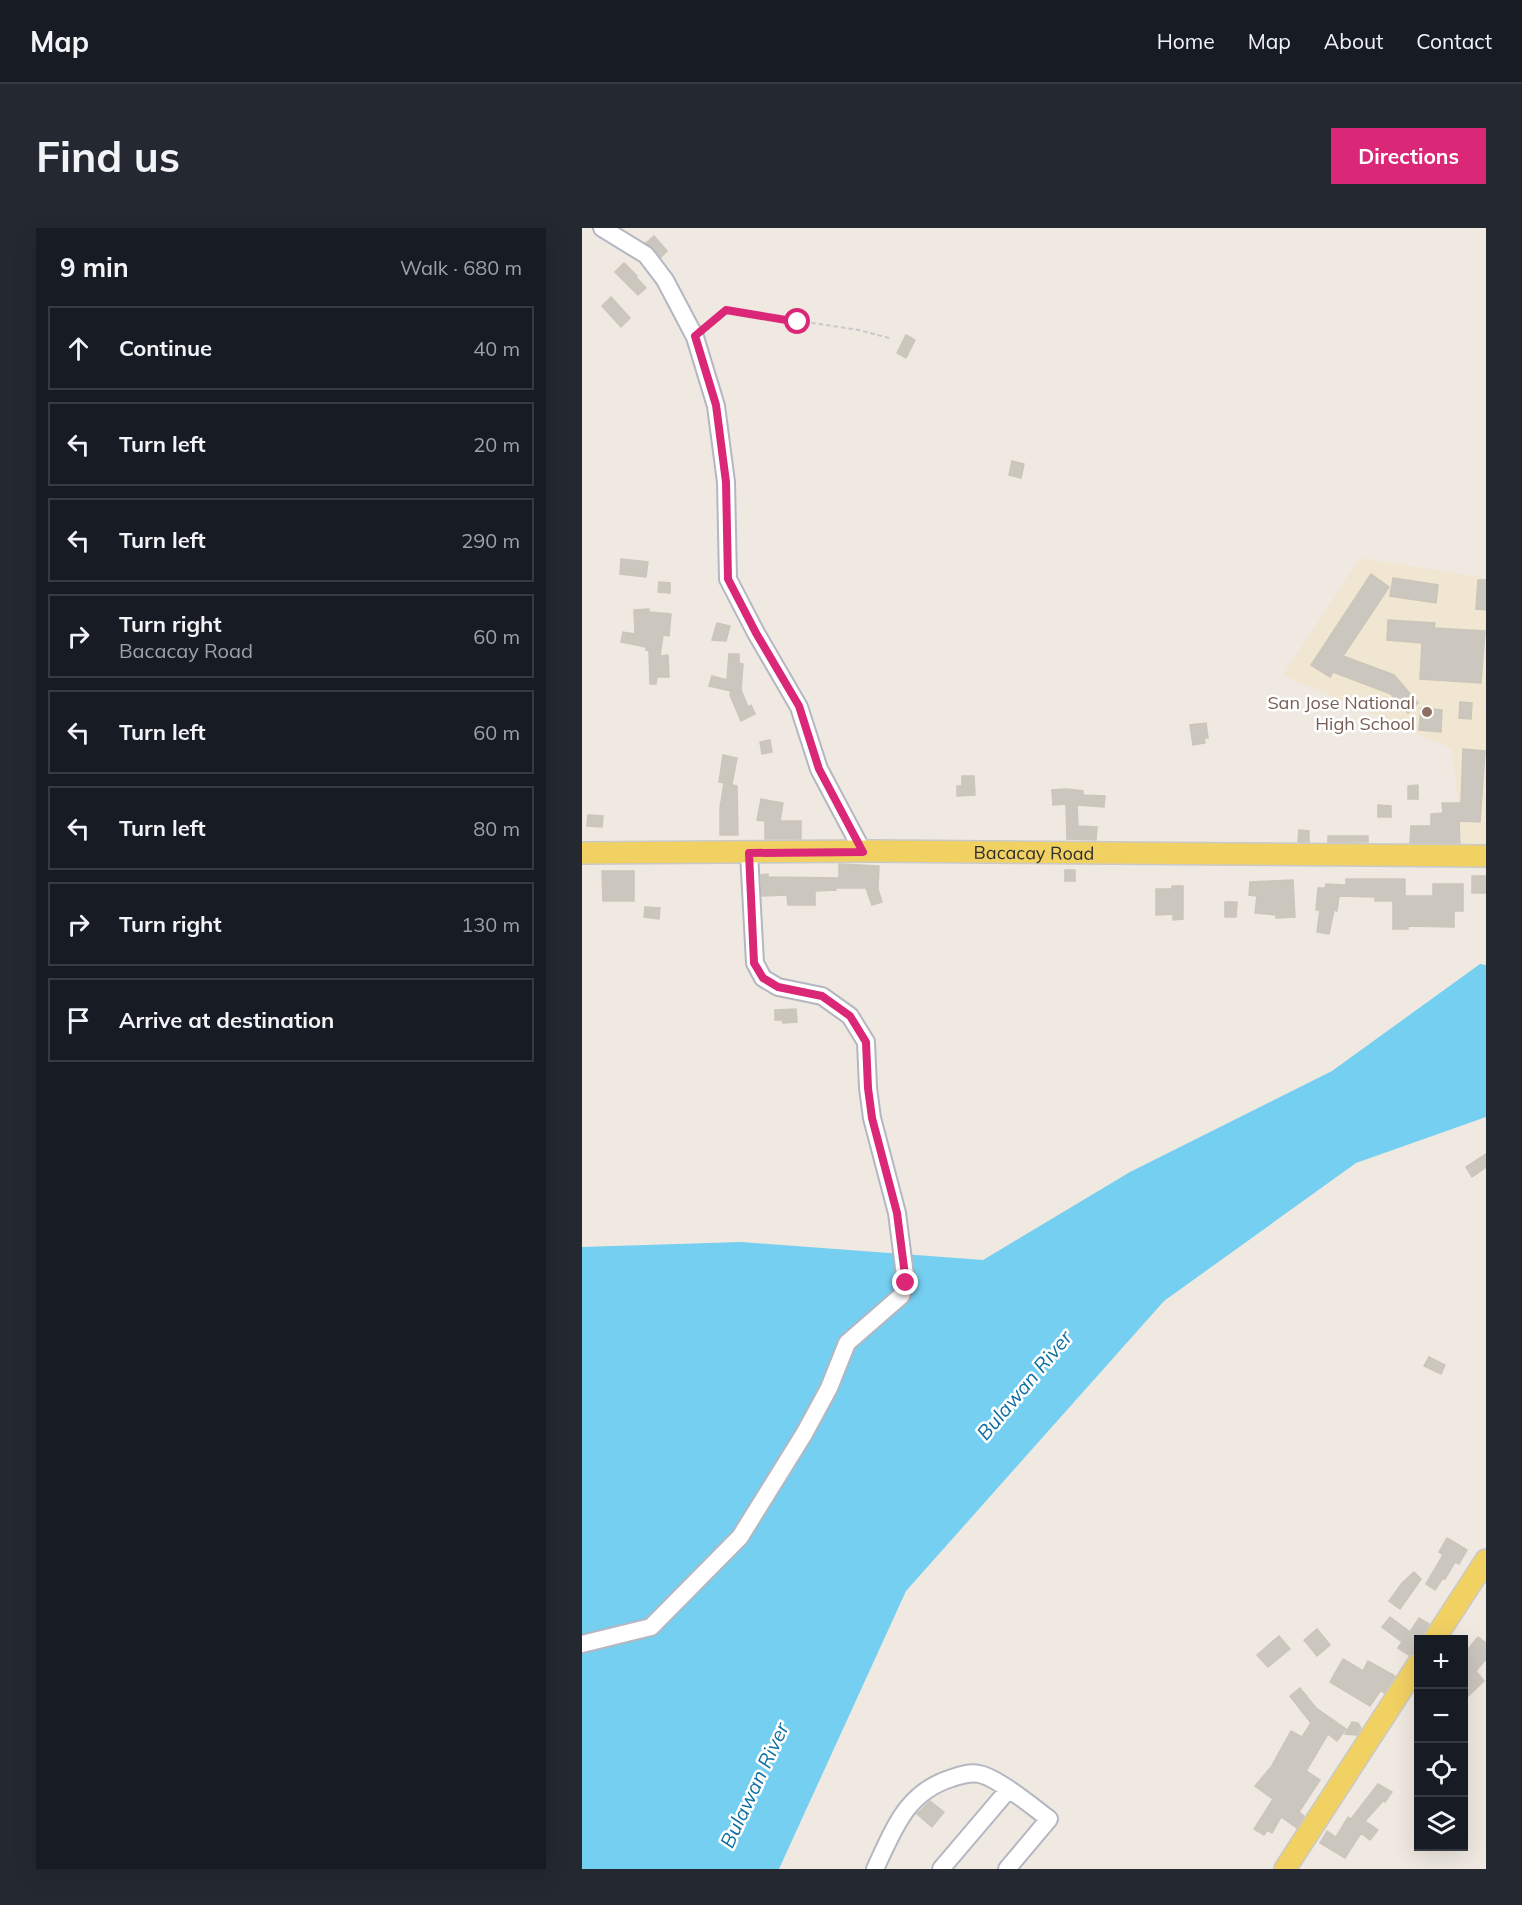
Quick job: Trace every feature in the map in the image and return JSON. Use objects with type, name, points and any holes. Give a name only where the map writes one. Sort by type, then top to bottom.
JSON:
[{"type":"main road","name":"Bacacay Road","points":[[582,853],[863,852],[1486,856]]},
{"type":"main road","points":[[1437,1635],[1486,1560]]},
{"type":"main road","points":[[1289,1867],[1414,1672]]},
{"type":"street","points":[[603,228],[646,255],[665,280],[695,336],[717,416],[726,482],[728,579],[756,633],[799,706],[819,769],[863,852]]},
{"type":"street","points":[[582,1644],[651,1627],[740,1537],[804,1434],[829,1388],[847,1343],[901,1296],[906,1283],[897,1213],[872,1118],[866,1042],[850,1016],[822,996],[778,987],[763,978],[754,963],[749,853]]},
{"type":"street","points":[[875,1869],[898,1820],[914,1798],[942,1781],[963,1774],[980,1774],[1009,1789],[1049,1819],[1007,1869]]},
{"type":"street","points":[[941,1869],[1009,1789]]},
{"type":"path","points":[[695,336],[726,310],[859,330],[889,338]]},
{"type":"shaded area","name":"San Jose National High School","points":[[1360,558],[1486,578],[1486,852],[1463,851],[1452,749],[1283,675]]},
{"type":"water","name":"Bulawan River","points":[[1480,964],[1486,965],[1486,1117],[1356,1163],[1164,1301],[906,1591],[779,1869],[582,1869],[582,1247],[741,1242],[983,1260],[1130,1172],[1332,1071]]},
{"type":"building","points":[[654,236],[667,251],[661,257],[654,248],[646,243]]},
{"type":"building","points":[[624,263],[646,288],[638,295],[615,272]]},
{"type":"building","points":[[611,297],[630,318],[621,327],[602,306]]},
{"type":"building","points":[[906,335],[915,340],[906,358],[897,353]]},
{"type":"building","points":[[1012,461],[1024,464],[1021,478],[1009,475]]},
{"type":"building","points":[[621,559],[648,562],[646,577],[620,574]]},
{"type":"building","points":[[1371,574],[1389,587],[1343,656],[1394,675],[1418,703],[1408,713],[1391,694],[1333,672],[1330,677],[1311,665]]},
{"type":"building","points":[[1393,578],[1438,585],[1436,603],[1390,596]]},
{"type":"building","points":[[1478,580],[1486,580],[1486,610],[1476,609]]},
{"type":"building","points":[[659,582],[670,583],[670,593],[658,592]]},
{"type":"building","points":[[649,609],[649,612],[671,614],[669,636],[663,635],[660,656],[668,655],[669,677],[657,677],[656,684],[650,684],[649,651],[646,647],[621,642],[623,632],[635,634],[634,610]]},
{"type":"building","points":[[1388,620],[1435,623],[1434,628],[1485,631],[1481,683],[1420,679],[1422,643],[1387,640]]},
{"type":"building","points":[[717,623],[730,626],[726,641],[712,640]]},
{"type":"building","points":[[729,654],[739,654],[739,663],[743,664],[741,690],[748,707],[751,705],[755,714],[741,721],[730,695],[731,691],[709,686],[712,676],[727,680]]},
{"type":"building","points":[[1460,702],[1472,703],[1471,719],[1459,718]]},
{"type":"building","points":[[1421,708],[1442,710],[1441,732],[1419,730]]},
{"type":"building","points":[[1206,723],[1208,738],[1204,738],[1205,743],[1193,745],[1190,725]]},
{"type":"building","points":[[770,740],[772,752],[762,754],[760,742]]},
{"type":"building","points":[[1463,749],[1485,751],[1480,822],[1459,821],[1460,843],[1410,843],[1411,826],[1431,826],[1431,814],[1443,813],[1442,803],[1461,803]]},
{"type":"building","points":[[723,755],[737,758],[732,784],[725,783],[737,786],[738,835],[720,835],[720,808],[724,783],[719,782]]},
{"type":"building","points":[[962,776],[974,776],[975,795],[957,796],[957,786],[962,786]]},
{"type":"building","points":[[1418,785],[1418,799],[1408,799],[1408,786]]},
{"type":"building","points":[[1052,790],[1083,791],[1083,795],[1105,796],[1104,807],[1077,805],[1078,826],[1097,827],[1096,840],[1067,839],[1066,804],[1053,805]]},
{"type":"building","points":[[761,799],[783,803],[780,821],[801,821],[801,839],[765,839],[765,821],[757,820]]},
{"type":"building","points":[[1378,805],[1391,806],[1391,817],[1378,817]]},
{"type":"building","points":[[588,815],[603,816],[602,827],[587,826]]},
{"type":"building","points":[[1299,830],[1309,831],[1309,842],[1298,842]]},
{"type":"building","points":[[1328,836],[1368,836],[1368,842],[1328,842]]},
{"type":"building","points":[[839,864],[879,866],[878,889],[882,902],[872,905],[866,888],[835,888],[836,890],[815,891],[815,905],[788,905],[787,895],[762,896],[761,875],[839,878]]},
{"type":"building","points":[[1065,870],[1075,870],[1075,881],[1065,881]]},
{"type":"building","points":[[602,871],[634,871],[634,901],[603,901]]},
{"type":"building","points":[[1472,876],[1485,876],[1486,893],[1472,893]]},
{"type":"building","points":[[1346,879],[1405,879],[1405,896],[1433,896],[1433,884],[1463,884],[1463,911],[1454,911],[1454,927],[1408,926],[1408,929],[1393,929],[1393,901],[1375,901],[1375,897],[1339,896],[1337,911],[1334,910],[1329,934],[1317,932],[1320,910],[1316,910],[1318,888],[1325,888],[1326,884],[1346,885]]},
{"type":"building","points":[[1293,880],[1295,917],[1276,918],[1276,915],[1255,913],[1257,896],[1249,895],[1250,882]]},
{"type":"building","points":[[1172,886],[1183,886],[1183,919],[1173,920],[1173,914],[1156,915],[1156,889],[1172,889]]},
{"type":"building","points":[[1225,902],[1237,902],[1236,917],[1225,917]]},
{"type":"building","points":[[645,907],[660,908],[659,919],[644,917]]},
{"type":"building","points":[[796,1009],[797,1022],[783,1023],[782,1020],[775,1020],[775,1010]]},
{"type":"building","points":[[1486,1154],[1486,1167],[1472,1177],[1466,1167]]},
{"type":"building","points":[[1429,1357],[1445,1365],[1441,1374],[1424,1366]]},
{"type":"building","points":[[1447,1538],[1467,1550],[1459,1564],[1455,1562],[1435,1590],[1426,1584],[1443,1555],[1439,1552]]},
{"type":"building","points":[[1414,1572],[1421,1579],[1400,1609],[1389,1601],[1402,1583]]},
{"type":"building","points":[[1390,1617],[1410,1632],[1419,1618],[1429,1624],[1422,1635],[1414,1635],[1414,1653],[1409,1655],[1398,1648],[1402,1642],[1382,1627]]},
{"type":"building","points":[[1317,1629],[1330,1645],[1317,1656],[1304,1640]]},
{"type":"building","points":[[1279,1636],[1290,1649],[1268,1667],[1257,1655]]},
{"type":"building","points":[[1478,1637],[1486,1643],[1486,1659],[1476,1671],[1484,1681],[1468,1696],[1468,1689],[1468,1649]]},
{"type":"building","points":[[1343,1659],[1363,1671],[1368,1661],[1395,1676],[1384,1693],[1381,1690],[1370,1706],[1330,1682]]},
{"type":"building","points":[[1300,1688],[1316,1708],[1346,1729],[1337,1741],[1328,1734],[1306,1771],[1320,1780],[1299,1812],[1304,1816],[1297,1828],[1281,1817],[1272,1833],[1267,1830],[1264,1835],[1254,1829],[1273,1799],[1255,1786],[1271,1767],[1291,1731],[1302,1737],[1311,1723],[1290,1696]]},
{"type":"building","points":[[1352,1722],[1358,1723],[1361,1728],[1357,1735],[1345,1734]]},
{"type":"building","points":[[1378,1784],[1392,1792],[1365,1821],[1378,1830],[1370,1840],[1361,1833],[1345,1858],[1320,1843],[1327,1831],[1336,1837],[1348,1817],[1351,1819]]},
{"type":"building","points":[[930,1801],[944,1812],[932,1827],[917,1814]]},
{"type":"place","name":"San Jose National High School","points":[[1427,712]]},
{"type":"route","points":[[798,322],[726,310],[695,336],[716,405],[726,482],[728,579],[756,633],[799,706],[819,769],[863,852],[749,853],[754,963],[763,978],[778,987],[822,996],[850,1016],[866,1042],[872,1118],[897,1213],[906,1283]]}]
